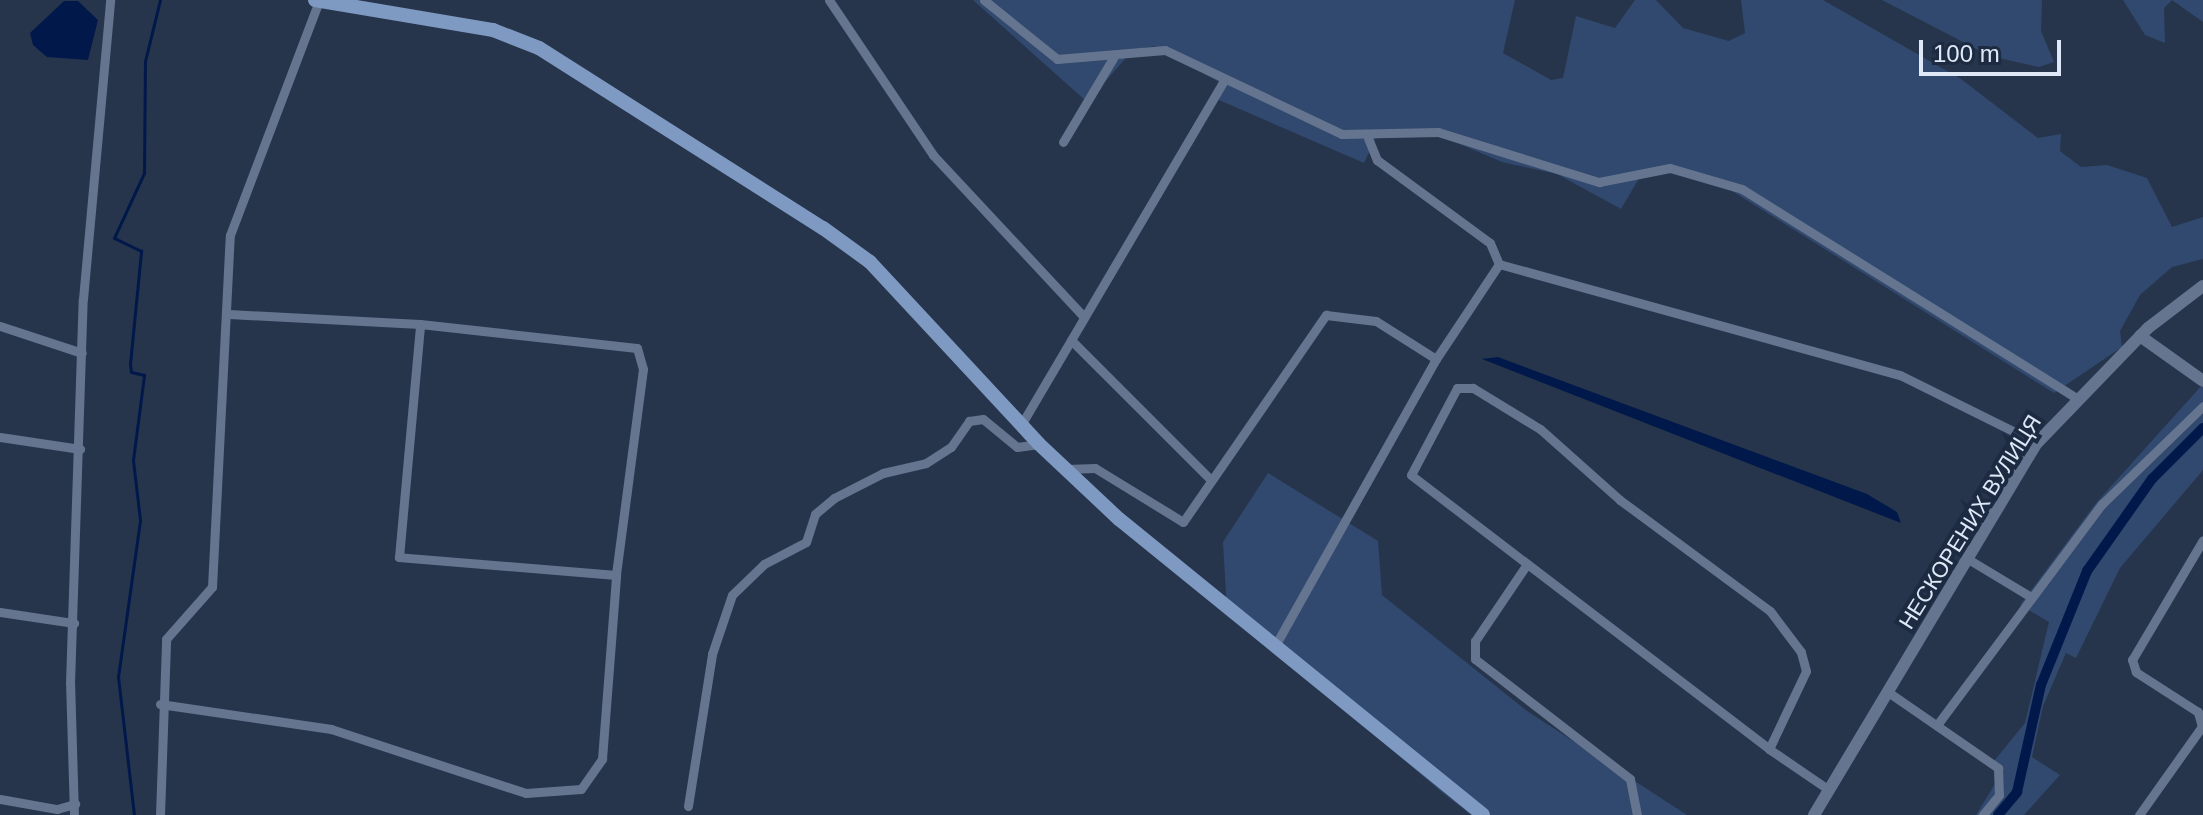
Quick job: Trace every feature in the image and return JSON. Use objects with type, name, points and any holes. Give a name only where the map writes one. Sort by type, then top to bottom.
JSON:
[{"type":"main road","points":[[317,0],[382,5],[493,30],[539,48],[633,104],[870,262],[1021,425],[1066,469],[1483,815]]},
{"type":"street","points":[[0,799],[74,810],[74,623],[82,353],[110,0]]},
{"type":"street","points":[[160,815],[160,704],[166,639],[212,587],[229,314],[230,235],[317,0]]},
{"type":"street","points":[[829,0],[933,155],[1084,317]]},
{"type":"street","points":[[984,0],[1057,59],[1113,58],[1165,50],[1300,118],[1368,138],[1438,132],[1599,182],[1670,168],[1742,189],[2077,398]]},
{"type":"street","points":[[1063,142],[1113,58]]},
{"type":"street","points":[[1021,425],[1224,81]]},
{"type":"street","points":[[1368,138],[1377,160],[1490,243],[1499,264]]},
{"type":"street","points":[[1276,644],[1436,359],[1499,264]]},
{"type":"street","points":[[1499,264],[1900,375],[2037,443]]},
{"type":"street","name":"НЕСКОРЕНИХ ВУЛИЦЯ","points":[[1814,815],[2037,443],[2140,336],[2203,286]]},
{"type":"street","points":[[160,704],[331,729],[526,793],[581,789],[602,759],[616,575],[642,380],[637,348],[420,324],[229,314]]},
{"type":"street","points":[[1066,469],[1095,468],[1183,522],[1209,478],[1326,315],[1376,321],[1436,359]]},
{"type":"street","points":[[420,324],[399,557],[616,575]]},
{"type":"street","points":[[0,326],[82,353]]},
{"type":"street","points":[[2140,336],[2203,381]]},
{"type":"street","points":[[1071,340],[1209,478]]},
{"type":"street","points":[[1769,749],[1806,671],[1801,652],[1770,611],[1620,500],[1540,429],[1473,388],[1457,388],[1411,475],[1769,749],[1829,790]]},
{"type":"street","points":[[1937,725],[2031,597],[2052,579],[2102,504],[2203,406]]},
{"type":"street","points":[[688,806],[712,654],[732,595],[764,564],[806,542],[815,514],[834,498],[883,473],[926,463],[951,447],[969,421],[983,419],[1017,447],[1039,444]]},
{"type":"street","points":[[0,437],[80,449]]},
{"type":"street","points":[[2139,815],[2203,726],[2198,712],[2136,672],[2132,660],[2203,540]]},
{"type":"street","points":[[1968,559],[2031,597]]},
{"type":"street","points":[[1527,564],[1475,641],[1475,659],[1630,779],[1637,815]]},
{"type":"street","points":[[0,612],[74,623]]},
{"type":"street","points":[[1888,692],[2003,776],[1983,815]]},
{"type":"shaded area","points":[[973,0],[1515,0],[1503,53],[1551,80],[1563,78],[1576,16],[1615,28],[1635,0],[1656,0],[1683,28],[1729,41],[1745,33],[1741,0],[1823,0],[1961,79],[2038,138],[2061,134],[2060,151],[2081,167],[2107,165],[2147,178],[2172,227],[2203,217],[2203,259],[2172,267],[2140,295],[2120,331],[2122,347],[2054,393],[1718,182],[1680,170],[1644,170],[1621,209],[1557,174],[1502,162],[1436,134],[1376,137],[1364,163],[1212,97],[1219,82],[1155,46],[1133,50],[1087,102]]},
{"type":"shaded area","points":[[1882,0],[2042,0],[2041,31],[2054,62],[2039,67],[1990,56]]},
{"type":"shaded area","points":[[2123,0],[2172,0],[2164,8],[2165,43],[2145,35]]},
{"type":"shaded area","points":[[2172,0],[2203,0],[2203,22]]},
{"type":"shaded area","points":[[64,1],[78,1],[98,20],[88,60],[47,57],[33,45],[30,33]]},
{"type":"shaded area","points":[[1498,357],[1867,494],[1897,512],[1901,523],[1482,359]]},
{"type":"shaded area","points":[[2203,384],[2203,470],[2120,568],[2076,658],[2066,653],[2043,706],[2032,757],[2060,775],[2024,815],[1976,815],[1998,779],[1994,761],[2025,723],[2049,622],[2020,605],[2096,503]]},
{"type":"shaded area","points":[[1268,473],[1378,541],[1382,595],[1527,711],[1687,815],[1471,815],[1443,793],[1227,611],[1223,542]]},
{"type":"waterway","points":[[134,815],[118,677],[140,520],[133,460],[144,375],[131,372],[130,364],[141,251],[114,238],[144,173],[145,61],[160,0]]},
{"type":"waterway","points":[[1998,815],[2017,792],[2041,685],[2087,571],[2152,479],[2203,428]]}]
